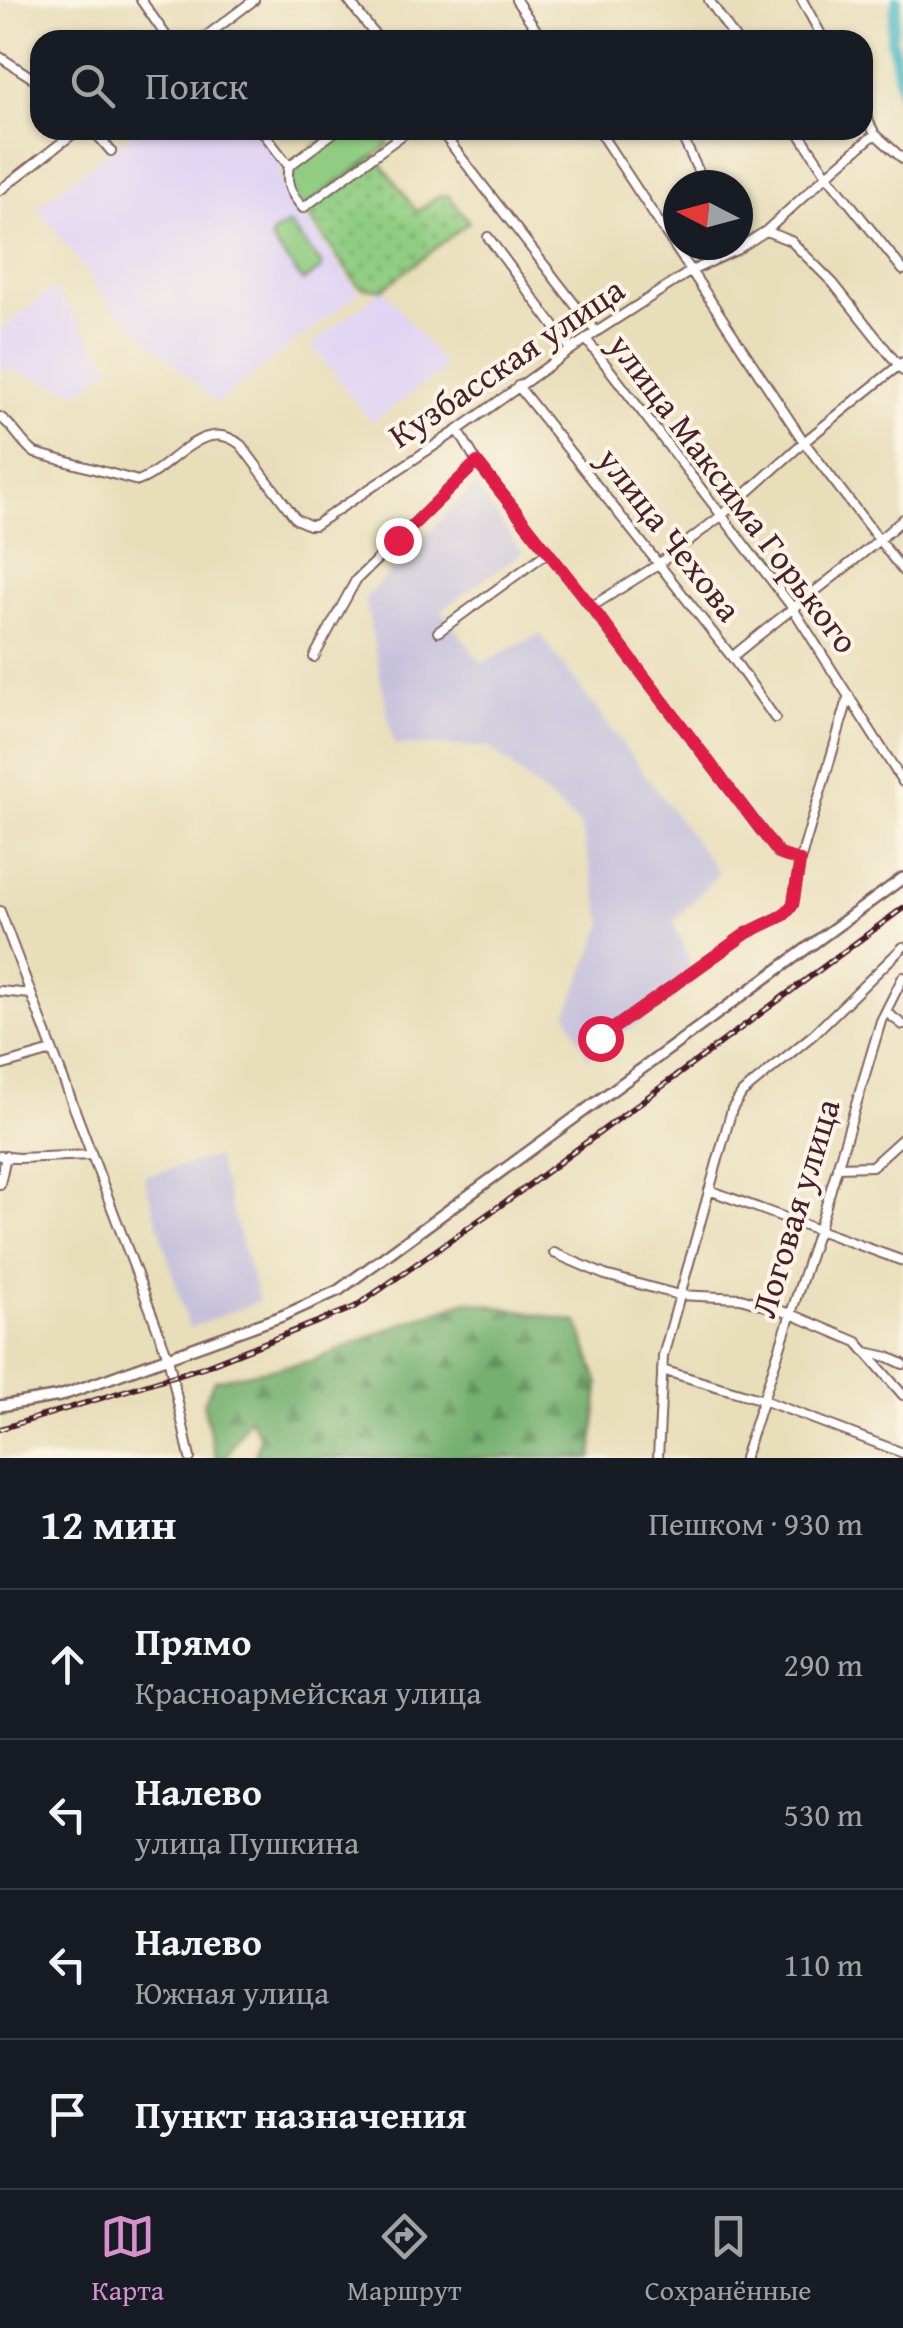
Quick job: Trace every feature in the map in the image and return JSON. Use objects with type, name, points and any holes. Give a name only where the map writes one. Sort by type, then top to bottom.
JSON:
[{"type":"street","points":[[141,0],[162,30]]},
{"type":"street","points":[[214,30],[254,0]]},
{"type":"street","points":[[348,0],[371,30]]},
{"type":"street","points":[[516,0],[533,30]]},
{"type":"street","points":[[709,0],[729,30]]},
{"type":"street","points":[[802,0],[818,30]]},
{"type":"street","points":[[0,57],[30,77]]},
{"type":"street","points":[[873,129],[903,159]]},
{"type":"street","points":[[0,190],[65,140]]},
{"type":"street","points":[[102,140],[111,151]]},
{"type":"street","points":[[269,140],[290,166]]},
{"type":"street","points":[[324,140],[290,166],[290,192],[303,208],[395,140]]},
{"type":"street","points":[[448,140],[596,332]]},
{"type":"street","points":[[605,140],[804,442],[903,571]]},
{"type":"street","points":[[683,140],[698,170]]},
{"type":"street","points":[[804,140],[903,270]]},
{"type":"street","name":"Кузбасская улица","points":[[753,238],[766,231],[869,140]]},
{"type":"street","points":[[591,606],[659,564],[902,366],[834,283],[791,241],[766,231]]},
{"type":"street","points":[[488,236],[571,349]]},
{"type":"street","name":"Кузбасская улица","points":[[0,417],[34,454],[138,481],[148,478],[192,444],[214,436],[229,436],[241,445],[296,519],[309,525],[320,523],[596,332],[711,260]]},
{"type":"street","name":"улица Максима Горького","points":[[586,339],[792,608],[903,782]]},
{"type":"street","name":"улица Чехова","points":[[518,386],[732,657],[775,718]]},
{"type":"street","points":[[458,430],[477,462],[779,854],[800,861]]},
{"type":"street","points":[[314,657],[356,580],[477,462]]},
{"type":"street","points":[[732,657],[903,518]]},
{"type":"street","points":[[438,632],[548,552]]},
{"type":"street","points":[[600,1038],[747,933],[784,915],[793,904],[800,861],[849,696]]},
{"type":"street","points":[[0,1406],[60,1396],[282,1316],[339,1290],[903,878]]},
{"type":"street","points":[[0,912],[168,1357],[190,1458]]},
{"type":"street","points":[[658,1458],[663,1356],[732,1109],[742,1094],[814,1034],[903,946]]},
{"type":"street","name":"Логовая улица","points":[[744,1458],[886,1012],[903,978]]},
{"type":"street","points":[[0,991],[31,994]]},
{"type":"street","points":[[886,1012],[903,1025]]},
{"type":"street","points":[[0,1066],[52,1051]]},
{"type":"street","points":[[837,1167],[872,1166],[903,1138]]},
{"type":"street","points":[[0,1184],[3,1156],[92,1155]]},
{"type":"street","points":[[709,1190],[903,1260]]},
{"type":"street","points":[[554,1253],[605,1275],[679,1295],[741,1298],[791,1314],[857,1342],[903,1395]]},
{"type":"street","points":[[866,1352],[903,1364]]},
{"type":"street","points":[[662,1370],[764,1400],[903,1453]]},
{"type":"shaded area","points":[[124,140],[269,140],[289,166],[277,177],[359,293],[216,403],[109,303],[37,206]]},
{"type":"shaded area","points":[[53,288],[112,365],[81,392],[0,368],[0,330]]},
{"type":"shaded area","points":[[383,289],[446,368],[372,422],[311,345]]},
{"type":"shaded area","points":[[475,485],[522,552],[442,610],[481,663],[540,634],[719,873],[673,922],[697,981],[588,1058],[567,1013],[604,924],[580,825],[489,747],[394,745],[365,598]]},
{"type":"shaded area","points":[[216,1157],[259,1301],[189,1328],[144,1176]]},
{"type":"green space","points":[[324,140],[386,140],[389,145],[303,208],[290,192],[289,166]]},
{"type":"green space","points":[[375,155],[417,212],[436,197],[448,195],[469,222],[383,289],[357,284],[303,208]]},
{"type":"green space","points":[[289,224],[322,265],[303,281],[271,240],[273,233]]},
{"type":"green space","points":[[467,1301],[578,1322],[599,1385],[592,1458],[255,1458],[260,1436],[249,1418],[226,1458],[216,1458],[203,1404],[214,1380],[312,1361]]},
{"type":"waterway","points":[[897,0],[891,37],[903,101]]},
{"type":"railway","points":[[0,1429],[203,1367],[355,1307],[518,1193],[903,908]]},
{"type":"route","points":[[398,540],[477,462],[779,854],[800,861],[793,904],[784,915],[747,933],[600,1038]]}]
